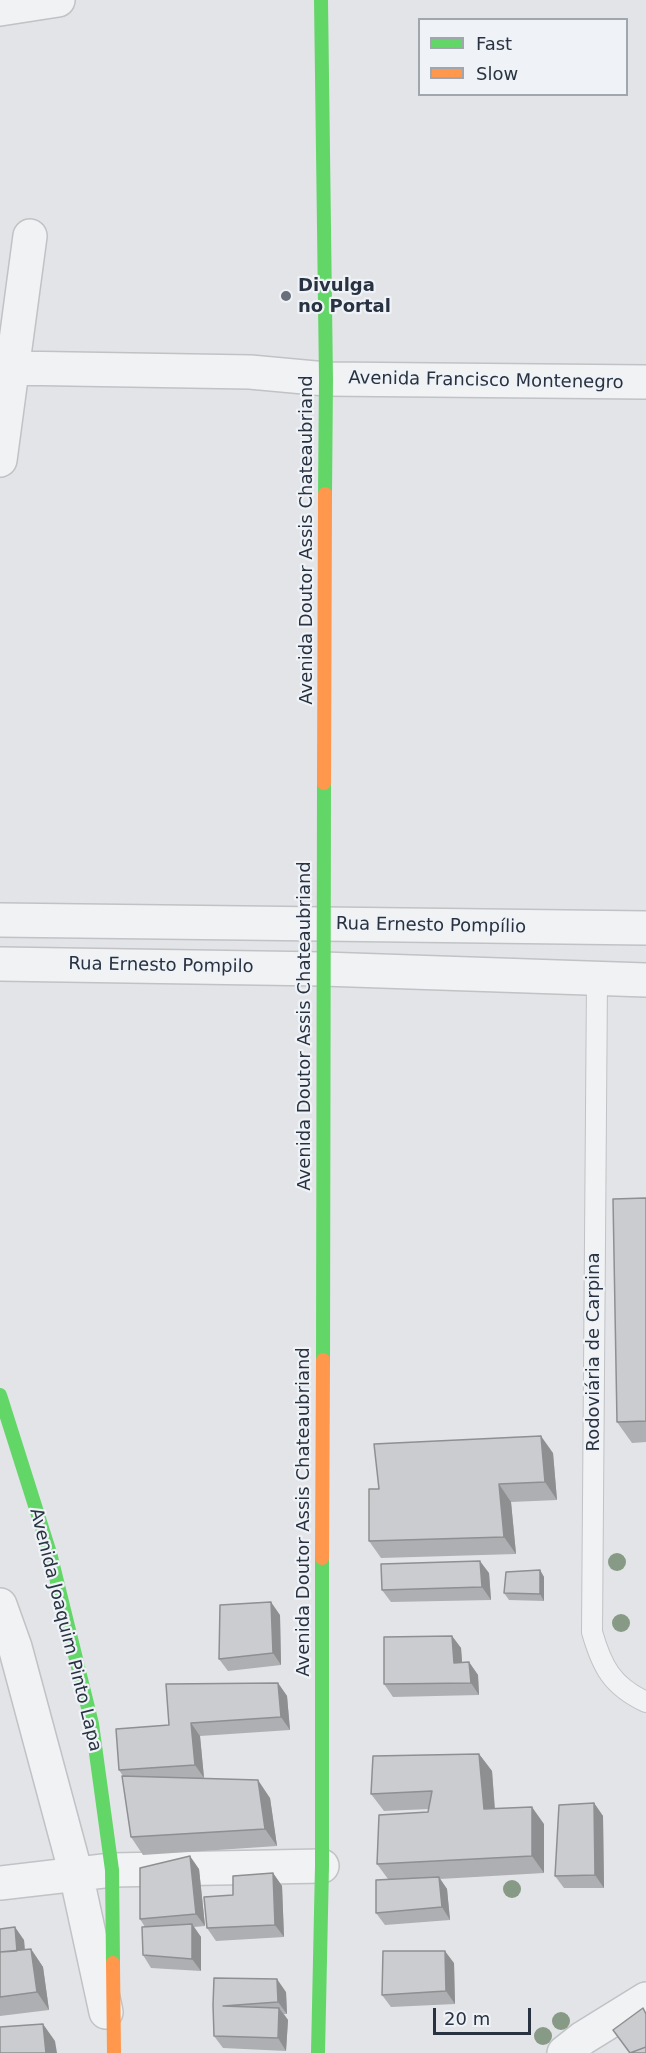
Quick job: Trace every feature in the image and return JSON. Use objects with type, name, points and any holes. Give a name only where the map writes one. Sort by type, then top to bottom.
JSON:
[{"type":"main road","name":"Avenida Doutor Assis Chateaubriand","points":[[318,2053],[322,1866],[322,969],[326,379],[321,0]]},
{"type":"main road","name":"Avenida Joaquim Pinto Lapa","points":[[0,1395],[50,1553],[92,1724],[112,1870],[114,2050]]},
{"type":"street","points":[[0,9],[58,0]]},
{"type":"street","points":[[0,460],[30,236]]},
{"type":"street","name":"Avenida Francisco Montenegro","points":[[12,368],[250,372],[326,379],[646,382]]},
{"type":"street","name":"Rua Ernesto Pompílio","points":[[0,920],[646,928]]},
{"type":"street","name":"Rua Ernesto Pompilo","points":[[0,964],[322,969]]},
{"type":"street","points":[[322,969],[646,981]]},
{"type":"street","points":[[0,1605],[15,1647],[76,1874],[114,2050]]},
{"type":"street","points":[[0,1883],[112,1870],[322,1866]]},
{"type":"street","points":[[564,2053],[583,2038],[646,1999]]},
{"type":"lane","name":"Rodoviária de Carpina","points":[[597,980],[592,1632],[599,1659],[615,1682],[646,1702]]},
{"type":"building","points":[[646,1198],[646,1421],[617,1422],[613,1199]]},
{"type":"building","points":[[541,1436],[545,1482],[499,1484],[504,1537],[369,1541],[369,1489],[379,1489],[374,1444]]},
{"type":"building","points":[[480,1561],[482,1587],[382,1590],[381,1564]]},
{"type":"building","points":[[540,1570],[540,1594],[504,1593],[506,1572]]},
{"type":"building","points":[[271,1602],[273,1653],[219,1659],[220,1605]]},
{"type":"building","points":[[452,1636],[454,1663],[469,1662],[471,1683],[384,1684],[384,1637]]},
{"type":"building","points":[[278,1683],[281,1717],[191,1723],[195,1765],[119,1770],[116,1729],[169,1725],[166,1684]]},
{"type":"building","points":[[479,1754],[484,1809],[532,1807],[532,1856],[377,1864],[379,1815],[428,1812],[432,1791],[371,1794],[373,1756]]},
{"type":"building","points":[[122,1776],[258,1780],[265,1829],[131,1837]]},
{"type":"building","points":[[594,1803],[595,1875],[555,1876],[559,1805]]},
{"type":"building","points":[[190,1856],[196,1914],[140,1919],[140,1868]]},
{"type":"building","points":[[273,1873],[275,1925],[207,1928],[204,1897],[233,1895],[233,1876]]},
{"type":"building","points":[[439,1877],[442,1907],[376,1913],[376,1880]]},
{"type":"building","points":[[192,1924],[192,1959],[143,1955],[142,1927]]},
{"type":"building","points":[[15,1927],[17,1951],[0,1952],[0,1929]]},
{"type":"building","points":[[31,1949],[37,1992],[0,1997],[0,1952]]},
{"type":"building","points":[[383,1951],[445,1951],[446,1991],[382,1995]]},
{"type":"building","points":[[214,1978],[277,1979],[278,2002],[223,2006],[279,2008],[278,2038],[214,2036]]},
{"type":"building","points":[[643,2008],[646,2014],[646,2047],[630,2053],[613,2030]]},
{"type":"building","points":[[43,2024],[46,2053],[0,2053],[0,2027]]},
{"type":"building","points":[[646,2047],[646,2053],[630,2053]]},
{"type":"traffic: fast","points":[[321,0],[326,379],[325,494]]},
{"type":"traffic: fast","points":[[323,1360],[324,783]]},
{"type":"traffic: fast","points":[[0,1395],[50,1553],[92,1724],[112,1870],[113,1963]]},
{"type":"traffic: fast","points":[[318,2053],[322,1866],[322,1558]]},
{"type":"traffic: slow","points":[[324,783],[325,494]]},
{"type":"traffic: slow","points":[[322,1558],[323,1360]]},
{"type":"traffic: slow","points":[[113,1963],[114,2053]]},
{"type":"place","name":"Divulga no Portal","points":[[286,296]]}]
